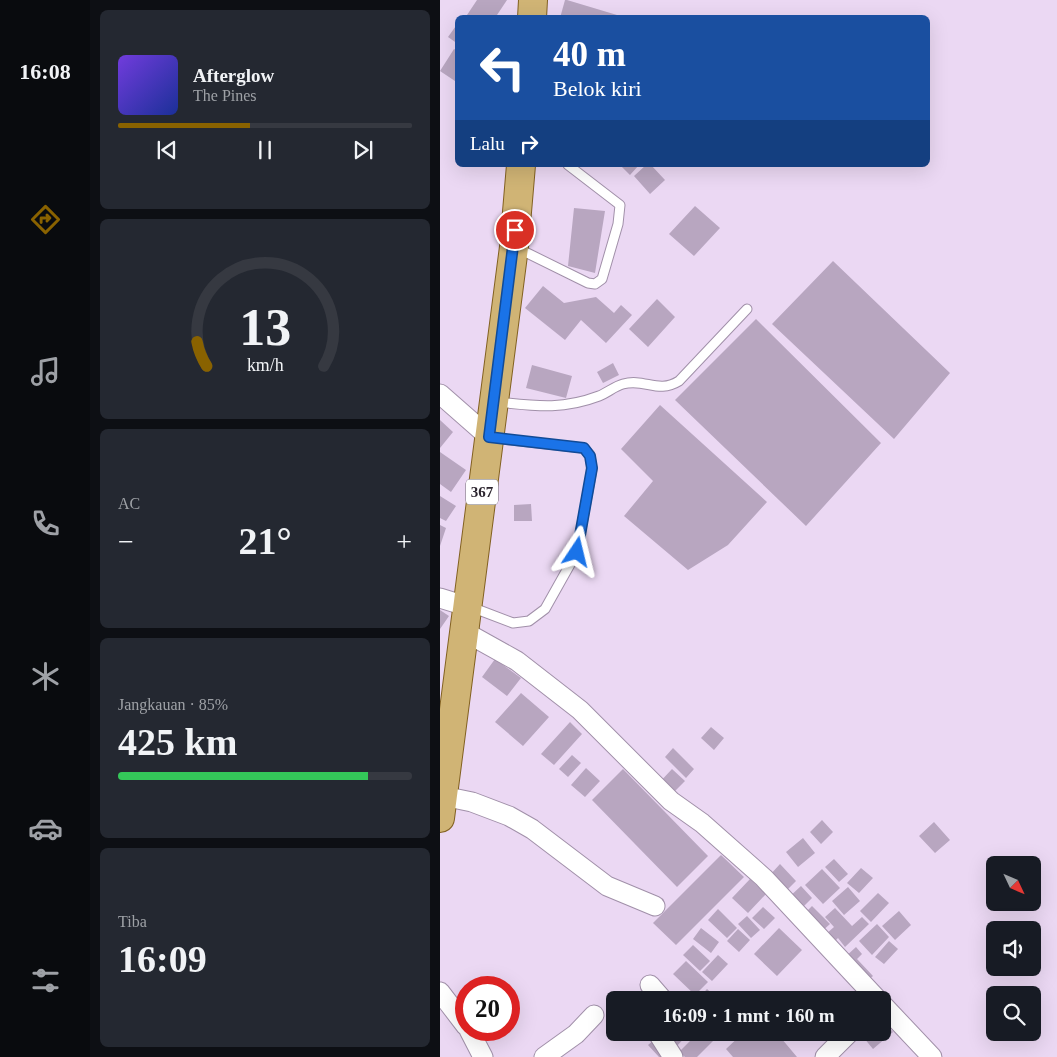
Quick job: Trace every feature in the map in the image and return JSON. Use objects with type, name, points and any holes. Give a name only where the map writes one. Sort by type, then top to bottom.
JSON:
[{"type":"main road","points":[[532,15],[533,0]]},
{"type":"main road","name":"367","points":[[442,807],[467,619],[492,401],[514,247],[521,167]]},
{"type":"street","points":[[440,394],[489,437]]},
{"type":"street","points":[[440,598],[580,710],[671,801],[702,823],[764,878],[870,991]]},
{"type":"street","points":[[442,807],[472,802],[509,816],[532,829],[607,886],[655,906]]},
{"type":"street","points":[[650,985],[655,991]]},
{"type":"street","points":[[440,992],[455,1012]]},
{"type":"street","points":[[891,1014],[932,1057]]},
{"type":"street","points":[[544,1057],[576,1034],[594,1015]]},
{"type":"street","points":[[475,1041],[483,1057]]},
{"type":"street","points":[[661,1041],[673,1057]]},
{"type":"street","points":[[825,1057],[841,1041]]},
{"type":"lane","points":[[514,247],[588,283],[595,284],[602,279],[619,216],[620,205],[571,167]]},
{"type":"lane","points":[[492,401],[550,407],[573,404],[600,395],[623,384],[640,382],[659,388],[669,387],[679,381],[747,309]]},
{"type":"lane","points":[[467,619],[513,622],[529,621],[545,609],[577,552],[592,468],[590,456],[584,448],[489,437]]},
{"type":"building","points":[[477,0],[507,0],[497,15],[467,15]]},
{"type":"building","points":[[565,0],[567,0],[617,15],[561,15]]},
{"type":"building","points":[[455,27],[455,42],[448,37]]},
{"type":"building","points":[[454,49],[455,50],[455,81],[440,71]]},
{"type":"building","points":[[622,167],[637,167],[630,175]]},
{"type":"building","points":[[644,167],[653,167],[665,180],[650,194],[634,176]]},
{"type":"building","points":[[695,206],[720,228],[694,256],[669,234]]},
{"type":"building","points":[[574,208],[605,211],[595,273],[568,266]]},
{"type":"building","points":[[833,261],[950,373],[894,439],[772,324]]},
{"type":"building","points":[[543,286],[564,303],[596,297],[614,313],[621,305],[632,315],[606,343],[581,320],[565,340],[525,308]]},
{"type":"building","points":[[657,299],[675,317],[648,347],[629,329]]},
{"type":"building","points":[[756,319],[881,443],[806,526],[675,400]]},
{"type":"building","points":[[613,363],[619,375],[603,383],[597,372]]},
{"type":"building","points":[[532,365],[572,376],[566,398],[526,388]]},
{"type":"building","points":[[660,405],[767,502],[728,545],[688,570],[624,516],[653,481],[621,449]]},
{"type":"building","points":[[440,420],[453,432],[440,448]]},
{"type":"building","points":[[440,452],[466,470],[451,492],[440,484]]},
{"type":"building","points":[[440,496],[456,506],[446,521],[440,518]]},
{"type":"building","points":[[531,504],[532,521],[514,521],[514,505]]},
{"type":"building","points":[[440,525],[446,528],[440,546]]},
{"type":"building","points":[[440,610],[449,616],[440,629]]},
{"type":"building","points":[[495,659],[521,678],[507,696],[482,677]]},
{"type":"building","points":[[521,693],[549,717],[523,746],[495,722]]},
{"type":"building","points":[[570,722],[582,734],[554,765],[541,754]]},
{"type":"building","points":[[711,727],[724,738],[714,750],[701,738]]},
{"type":"building","points":[[673,748],[694,769],[686,778],[665,757]]},
{"type":"building","points":[[572,755],[581,763],[568,777],[559,769]]},
{"type":"building","points":[[586,768],[600,781],[585,797],[571,785]]},
{"type":"building","points":[[623,769],[708,856],[677,887],[592,800]]},
{"type":"building","points":[[672,769],[685,781],[670,796],[658,784]]},
{"type":"building","points":[[822,820],[833,832],[821,844],[810,832]]},
{"type":"building","points":[[934,822],[950,840],[935,853],[919,836]]},
{"type":"building","points":[[803,838],[815,853],[798,867],[786,852]]},
{"type":"building","points":[[721,855],[744,877],[676,945],[653,923]]},
{"type":"building","points":[[834,859],[848,874],[839,882],[825,867]]},
{"type":"building","points":[[780,864],[796,881],[785,892],[769,876]]},
{"type":"building","points":[[861,868],[873,878],[859,893],[847,883]]},
{"type":"building","points":[[822,869],[840,888],[823,904],[805,885]]},
{"type":"building","points":[[750,879],[766,894],[748,913],[732,898]]},
{"type":"building","points":[[801,886],[812,898],[799,911],[787,899]]},
{"type":"building","points":[[848,887],[860,901],[844,915],[832,901]]},
{"type":"building","points":[[878,893],[889,903],[871,922],[860,911]]},
{"type":"building","points":[[812,906],[830,924],[820,933],[803,915]]},
{"type":"building","points":[[763,907],[775,918],[764,929],[752,918]]},
{"type":"building","points":[[835,908],[852,926],[862,917],[869,924],[845,947],[838,938],[833,943],[826,934],[834,927],[825,917]]},
{"type":"building","points":[[718,909],[737,928],[727,938],[708,920]]},
{"type":"building","points":[[899,911],[911,925],[895,940],[882,926]]},
{"type":"building","points":[[747,916],[760,930],[751,938],[738,924]]},
{"type":"building","points":[[877,924],[889,937],[872,955],[859,941]]},
{"type":"building","points":[[701,928],[719,942],[711,953],[693,939]]},
{"type":"building","points":[[779,928],[802,950],[777,976],[754,954]]},
{"type":"building","points":[[738,929],[750,940],[739,952],[727,941]]},
{"type":"building","points":[[889,941],[898,949],[884,964],[875,957]]},
{"type":"building","points":[[693,945],[710,961],[700,971],[683,955]]},
{"type":"building","points":[[856,947],[862,954],[857,959],[873,976],[866,982],[844,958]]},
{"type":"building","points":[[718,955],[728,964],[712,981],[702,972]]},
{"type":"building","points":[[686,961],[708,982],[699,991],[691,991],[673,974]]},
{"type":"building","points":[[653,1041],[657,1041],[669,1057],[659,1057],[648,1045]]},
{"type":"building","points":[[672,1041],[682,1041],[676,1047]]},
{"type":"building","points":[[690,1041],[713,1041],[697,1057],[685,1057],[679,1052]]},
{"type":"building","points":[[734,1041],[784,1041],[797,1057],[733,1057],[726,1049]]},
{"type":"building","points":[[866,1041],[882,1041],[873,1049]]},
{"type":"route","points":[[515,230],[492,401],[489,437],[584,448],[590,456],[592,468],[577,552]]}]
